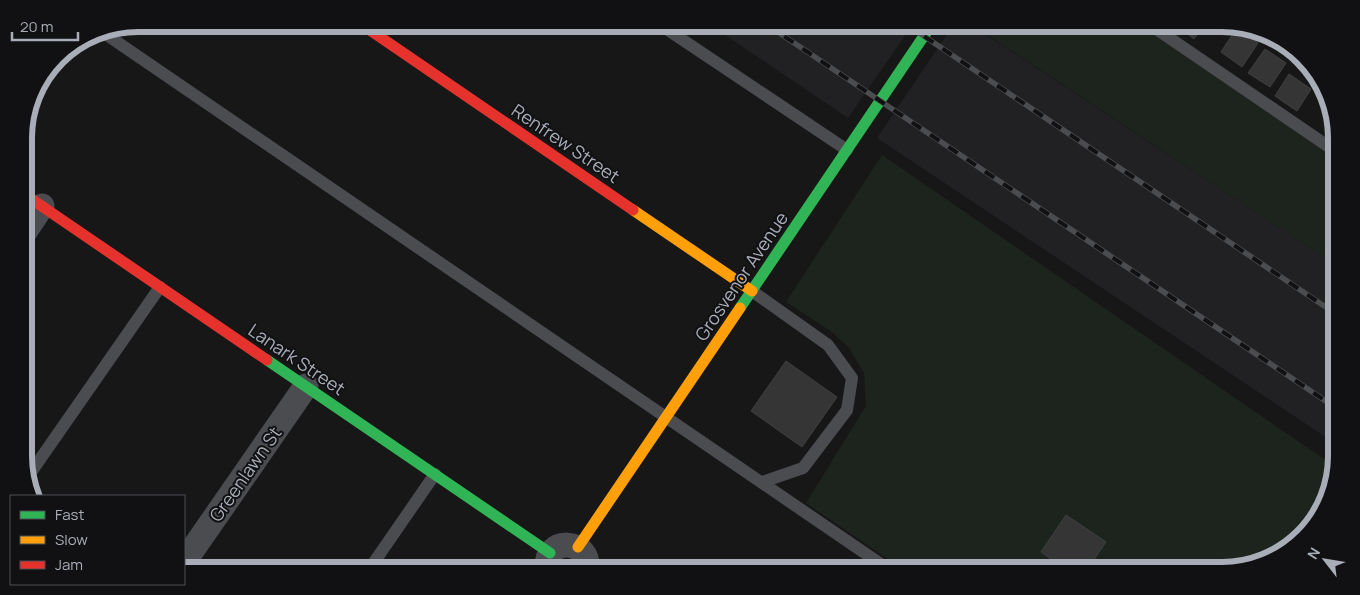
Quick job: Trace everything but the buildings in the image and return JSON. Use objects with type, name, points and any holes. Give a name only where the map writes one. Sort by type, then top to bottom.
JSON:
[{"type":"street","name":"Grosvenor Avenue","points":[[578,548],[926,32]]},
{"type":"street","name":"Renfrew Street","points":[[374,33],[752,290]]},
{"type":"street","name":"Lanark Street","points":[[33,200],[435,474],[549,562]]},
{"type":"street","name":"Greenlawn St","points":[[185,561],[306,386]]},
{"type":"street","points":[[549,562],[560,546],[578,548],[586,557],[586,562]]},
{"type":"lane","points":[[1161,32],[1328,146]]},
{"type":"lane","points":[[672,33],[847,150]]},
{"type":"lane","points":[[109,37],[878,562]]},
{"type":"lane","points":[[33,469],[160,287]]},
{"type":"lane","points":[[752,290],[828,345],[852,378],[846,410],[803,468],[762,482]]},
{"type":"lane","points":[[374,562],[435,474]]},
{"type":"shaded area","points":[[722,32],[907,32],[848,118]]},
{"type":"shaded area","points":[[948,32],[982,32],[1328,260],[1328,439],[877,138]]},
{"type":"shaded area","points":[[983,32],[1161,32],[1328,146],[1328,260]]},
{"type":"shaded area","points":[[882,155],[1327,461],[1322,491],[1306,521],[1291,536],[1268,552],[1242,560],[1228,562],[892,562],[806,503],[866,406],[864,373],[849,348],[832,332],[786,302]]},
{"type":"railway","points":[[778,32],[1328,403]]},
{"type":"railway","points":[[918,32],[1328,309]]},
{"type":"traffic: fast","points":[[740,308],[926,32]]},
{"type":"traffic: fast","points":[[267,360],[550,553]]},
{"type":"traffic: slow","points":[[633,210],[752,291]]},
{"type":"traffic: slow","points":[[578,547],[740,308]]},
{"type":"traffic: jam","points":[[374,33],[633,210]]},
{"type":"traffic: jam","points":[[33,200],[267,360]]}]
